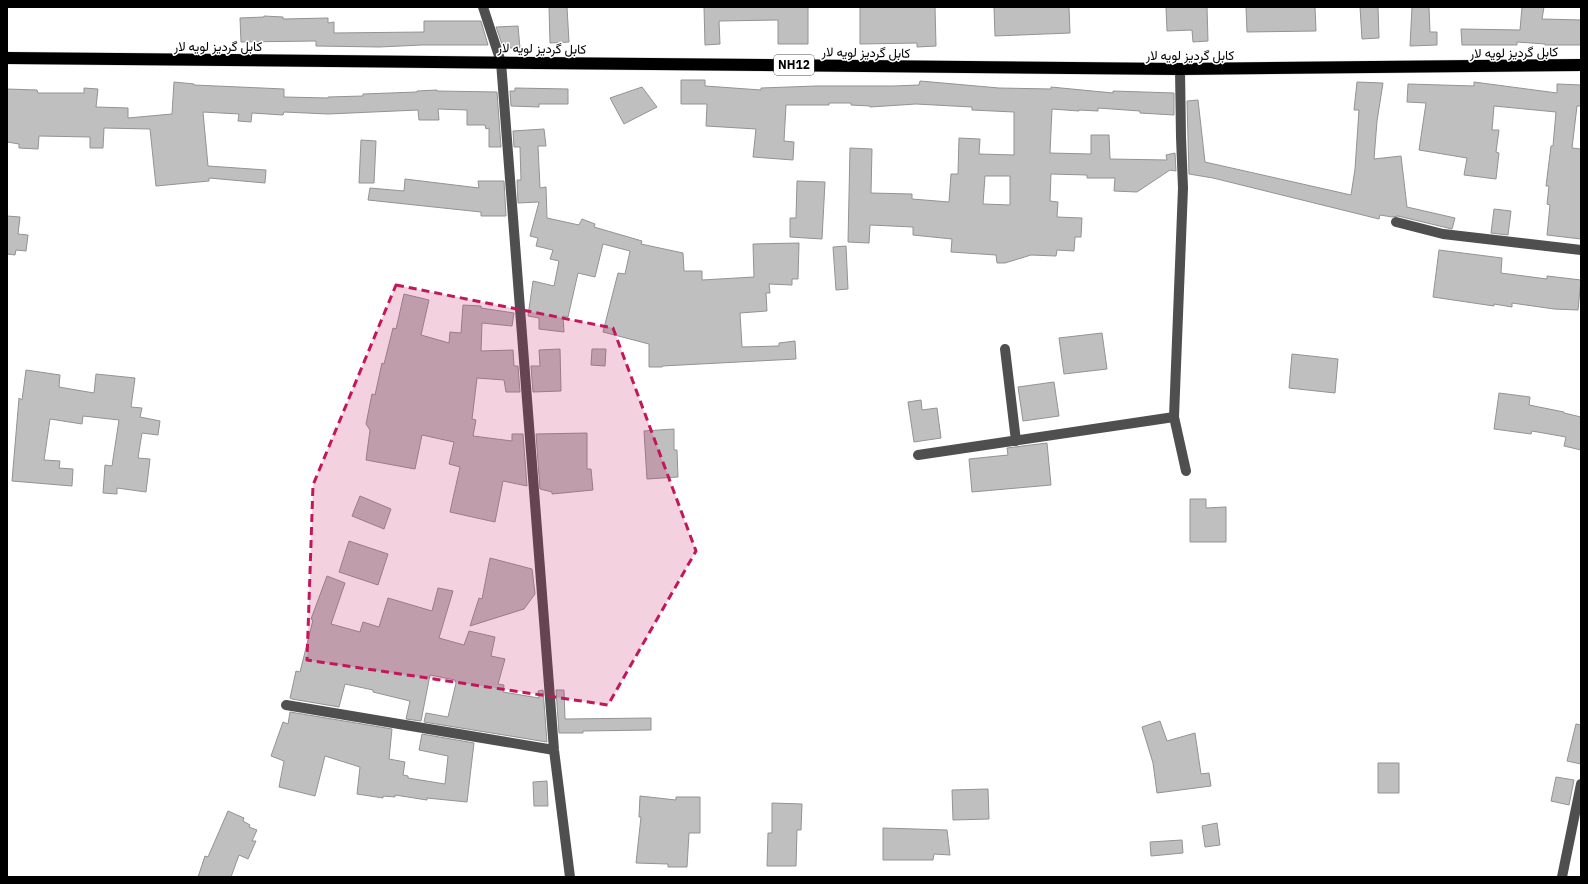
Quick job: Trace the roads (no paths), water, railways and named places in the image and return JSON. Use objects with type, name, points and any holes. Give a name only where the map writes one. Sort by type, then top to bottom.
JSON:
[{"type":"highway","name":"کابل گردیز لویه لار","points":[[7,58],[1180,69],[1581,66]]},
{"type":"street","points":[[483,7],[501,62],[554,750],[570,877]]},
{"type":"street","points":[[1180,69],[1183,188],[1174,418],[1186,471]]},
{"type":"street","points":[[1396,222],[1443,234],[1581,250]]},
{"type":"street","points":[[1005,349],[1016,441]]},
{"type":"street","points":[[918,455],[1174,418]]},
{"type":"street","points":[[286,705],[554,750]]},
{"type":"street","points":[[1562,877],[1581,784]]}]
